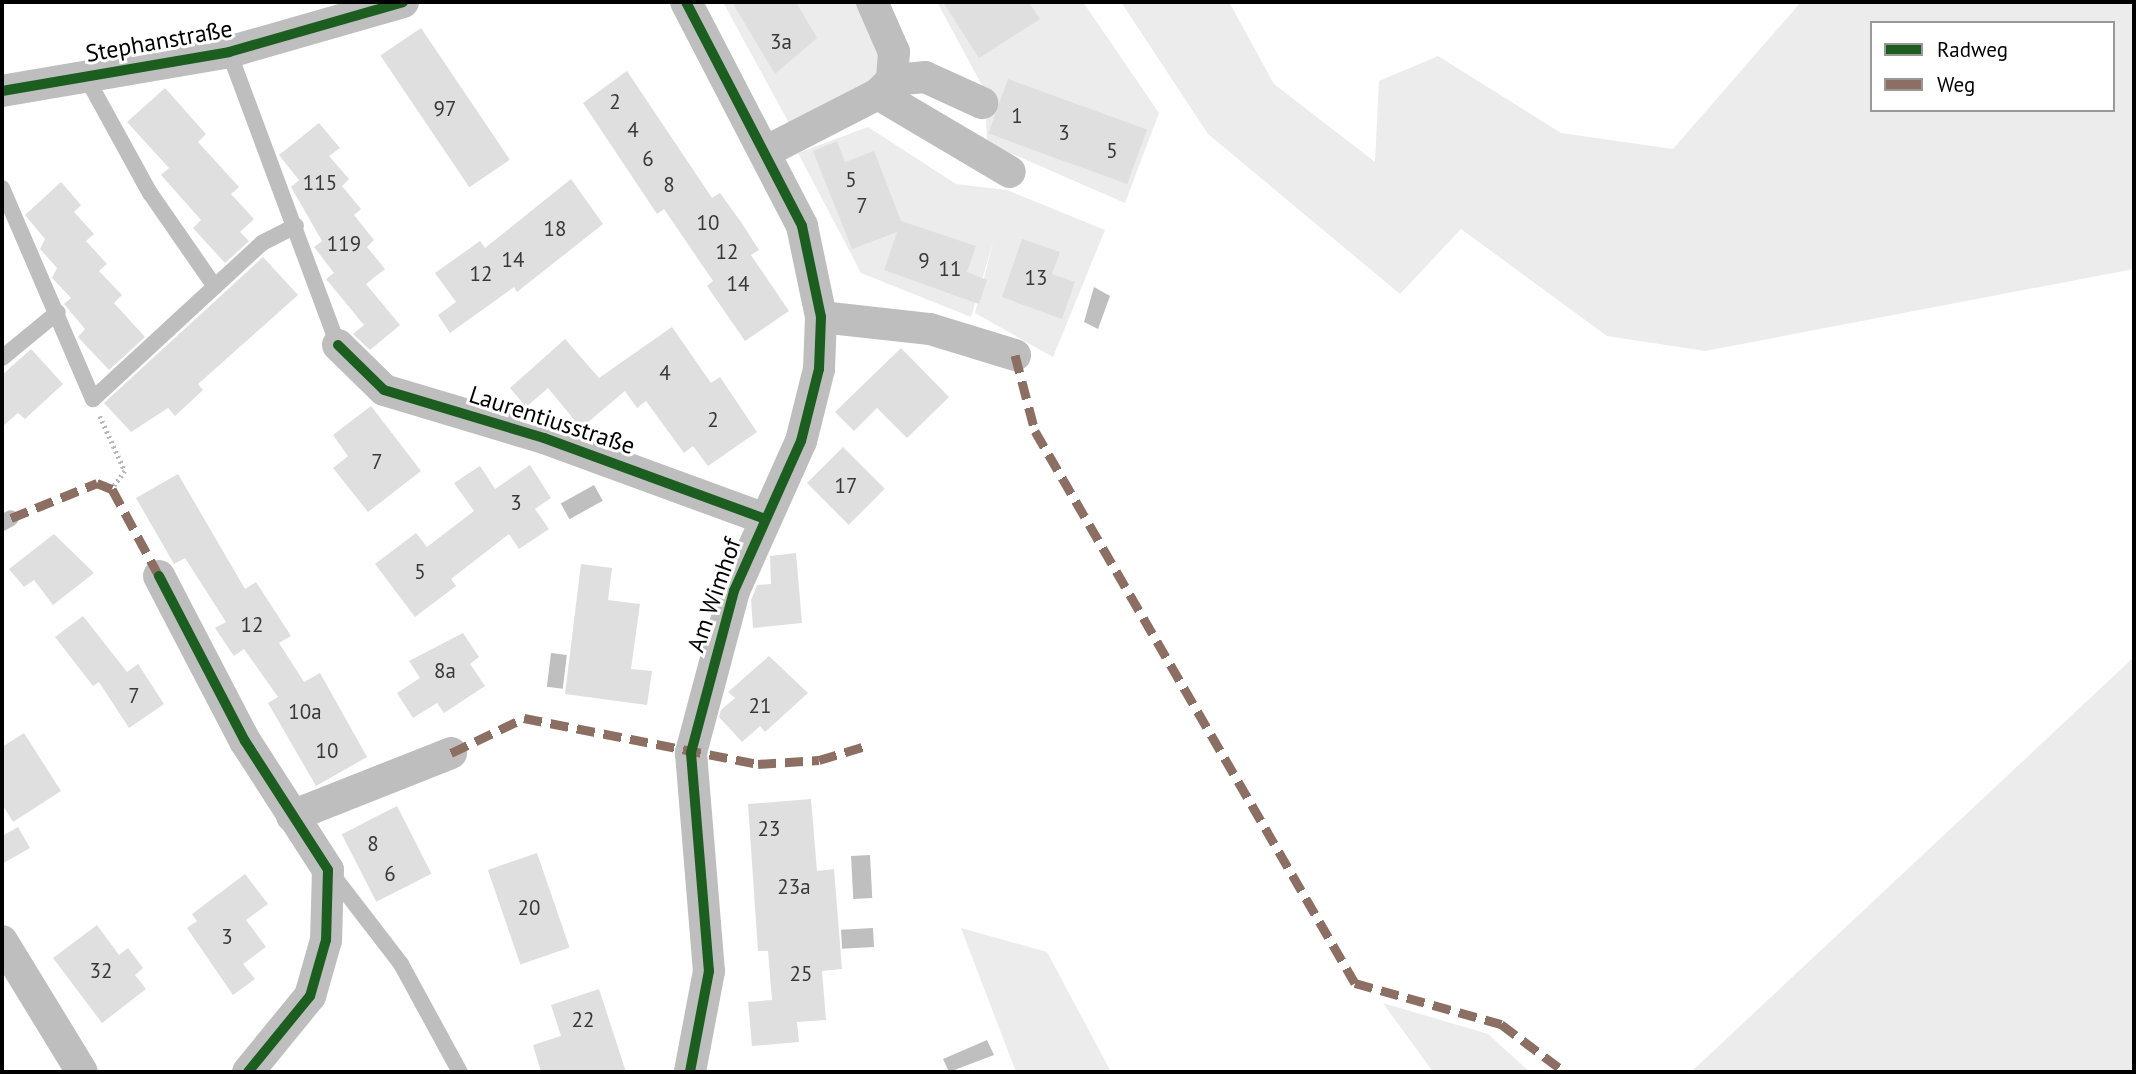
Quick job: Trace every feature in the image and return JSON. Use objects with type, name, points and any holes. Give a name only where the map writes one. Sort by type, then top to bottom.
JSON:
[{"type":"street","name":"Stephanstraße","points":[[2,91],[229,52],[403,2]]},
{"type":"street","name":"Am Wimhof","points":[[686,2],[767,151],[802,226],[821,317],[819,369],[801,441],[763,519],[731,603],[691,753],[709,971],[690,1072]]},
{"type":"street","points":[[872,2],[894,52],[885,87]]},
{"type":"street","points":[[767,151],[885,87],[925,77],[982,103]]},
{"type":"street","points":[[885,87],[1010,172]]},
{"type":"street","points":[[821,317],[930,329],[1015,355]]},
{"type":"street","name":"Laurentiusstraße","points":[[338,345],[384,390],[544,438],[763,519]]},
{"type":"street","points":[[159,576],[245,741],[328,870],[326,940],[310,996],[248,1072]]},
{"type":"street","points":[[292,816],[451,753]]},
{"type":"street","points":[[2,942],[82,1072]]},
{"type":"lane","name":"Laurentiusstraße","points":[[229,52],[296,226],[338,345]]},
{"type":"lane","name":"Stephanstraße","points":[[85,75],[150,193],[215,287]]},
{"type":"lane","points":[[2,188],[58,312],[93,399],[262,243],[296,226]]},
{"type":"lane","points":[[2,358],[58,312]]},
{"type":"lane","points":[[328,870],[401,964],[460,1072]]},
{"type":"path","points":[[93,399],[125,471],[112,489]]},
{"type":"shaded area","points":[[723,2],[855,2],[874,30],[886,74],[789,123]]},
{"type":"shaded area","points":[[937,2],[1083,2],[1159,113],[1125,203],[987,143],[985,91]]},
{"type":"shaded area","points":[[1121,2],[1229,2],[1274,84],[1375,162],[1379,81],[1438,56],[1561,133],[1673,149],[1801,2],[2134,2],[2134,269],[1705,351],[1607,336],[1461,229],[1400,294],[1208,134]]},
{"type":"shaded area","points":[[868,127],[956,184],[1007,190],[1105,230],[1053,357],[975,313],[994,239],[971,317],[861,273],[798,153]]},
{"type":"shaded area","points":[[1094,287],[1110,296],[1098,329],[1084,322]]},
{"type":"shaded area","points":[[594,485],[603,501],[569,519],[561,503]]},
{"type":"shaded area","points":[[551,653],[567,655],[563,689],[547,687]]},
{"type":"shaded area","points":[[2134,657],[2134,1072],[1691,1072]]},
{"type":"shaded area","points":[[870,855],[872,898],[853,899],[851,856]]},
{"type":"shaded area","points":[[873,928],[874,947],[842,949],[841,930]]},
{"type":"shaded area","points":[[961,928],[1047,952],[1111,1072],[1016,1072]]},
{"type":"shaded area","points":[[1383,1003],[1488,1034],[1530,1072],[1433,1072]]},
{"type":"shaded area","points":[[987,1040],[994,1055],[949,1072],[943,1059]]},
{"type":"building","points":[[732,2],[796,2],[817,38],[775,74]]},
{"type":"building","points":[[943,2],[1029,2],[1040,19],[979,58]]},
{"type":"building","points":[[421,28],[510,160],[469,187],[380,55]]},
{"type":"building","points":[[627,71],[712,198],[720,193],[741,222],[759,250],[751,255],[789,311],[745,341],[707,286],[713,281],[664,209],[657,214],[583,103]]},
{"type":"building","points":[[1008,79],[1147,130],[1127,184],[988,134]]},
{"type":"building","points":[[165,88],[206,134],[198,142],[239,187],[231,194],[254,219],[240,232],[249,241],[225,263],[193,228],[201,220],[161,175],[169,168],[127,122]]},
{"type":"building","points":[[319,123],[340,148],[329,156],[349,179],[342,186],[361,209],[354,215],[374,240],[367,247],[385,269],[366,284],[400,325],[370,350],[353,334],[364,325],[326,279],[334,273],[314,247],[322,241],[291,187],[299,180],[279,155]]},
{"type":"building","points":[[837,141],[845,162],[874,151],[901,221],[976,246],[967,272],[987,280],[979,304],[884,270],[897,232],[852,249],[813,151]]},
{"type":"building","points":[[571,179],[603,224],[517,292],[514,287],[450,333],[438,315],[456,302],[435,273],[480,241],[485,248]]},
{"type":"building","points":[[61,182],[81,205],[74,212],[94,234],[86,241],[107,264],[99,271],[122,295],[114,303],[145,337],[109,370],[78,337],[85,329],[64,304],[71,298],[52,278],[57,268],[40,249],[45,239],[25,215]]},
{"type":"building","points":[[1022,239],[1060,252],[1052,274],[1075,282],[1062,319],[1002,297]]},
{"type":"building","points":[[263,257],[298,295],[198,384],[203,390],[175,416],[168,408],[131,432],[104,403]]},
{"type":"building","points":[[672,327],[711,383],[720,377],[757,432],[708,466],[693,446],[684,453],[646,401],[637,408],[625,391],[581,428],[548,388],[526,407],[510,388],[565,339],[599,378]]},
{"type":"building","points":[[901,348],[949,397],[907,438],[877,408],[854,431],[835,412]]},
{"type":"building","points":[[31,349],[63,384],[25,419],[18,413],[2,427],[2,375]]},
{"type":"building","points":[[371,406],[421,471],[368,512],[333,468],[348,456],[333,435]]},
{"type":"building","points":[[843,447],[885,489],[849,525],[807,483]]},
{"type":"building","points":[[530,465],[551,498],[535,509],[549,529],[519,549],[509,534],[451,579],[456,586],[415,617],[375,564],[416,533],[427,547],[474,511],[454,483],[480,466],[495,489]]},
{"type":"building","points":[[178,474],[245,589],[256,582],[291,636],[279,643],[304,682],[320,673],[367,757],[316,786],[268,703],[278,697],[244,649],[234,656],[215,628],[226,622],[185,558],[174,564],[136,498]]},
{"type":"building","points":[[54,534],[94,573],[53,605],[34,580],[24,587],[9,569]]},
{"type":"building","points":[[796,553],[802,623],[753,628],[751,600],[757,585],[771,584],[770,556]]},
{"type":"building","points":[[581,564],[612,568],[608,600],[640,604],[631,669],[652,671],[647,705],[565,694]]},
{"type":"building","points":[[83,616],[127,672],[138,664],[164,704],[129,728],[99,682],[93,686],[55,637]]},
{"type":"building","points":[[463,633],[479,657],[470,664],[485,686],[444,713],[437,703],[413,718],[397,693],[420,678],[409,661]]},
{"type":"building","points":[[769,656],[808,693],[765,732],[760,726],[742,742],[719,717],[721,710],[735,698],[728,692]]},
{"type":"building","points":[[24,733],[61,791],[13,822],[2,804],[2,747]]},
{"type":"building","points":[[811,799],[817,871],[834,869],[842,969],[822,971],[826,1020],[797,1022],[799,1042],[752,1046],[748,1002],[772,1000],[768,951],[758,951],[748,804]]},
{"type":"building","points":[[397,806],[432,874],[376,902],[342,834]]},
{"type":"building","points":[[18,827],[30,848],[2,864],[2,836]]},
{"type":"building","points":[[537,853],[570,948],[520,964],[488,870]]},
{"type":"building","points":[[245,874],[268,904],[246,920],[266,947],[243,964],[255,979],[233,995],[187,928],[197,921],[192,914]]},
{"type":"building","points":[[97,925],[119,955],[128,948],[143,968],[135,975],[146,989],[102,1023],[53,958]]},
{"type":"building","points":[[599,989],[626,1072],[541,1072],[533,1045],[561,1036],[551,1005]]},
{"type":"marked path","points":[[1015,355],[1035,431],[1355,983],[1501,1024],[1565,1072]]},
{"type":"marked path","points":[[11,518],[97,483],[112,489],[159,576]]},
{"type":"marked path","points":[[451,753],[524,718],[758,764],[819,760],[869,745]]},
{"type":"cycle path","points":[[2,91],[229,52],[403,2]]},
{"type":"cycle path","points":[[686,2],[802,226],[821,317],[819,369],[801,441],[734,591],[691,753],[709,971],[690,1072]]},
{"type":"cycle path","points":[[338,345],[384,390],[544,438],[763,518]]},
{"type":"cycle path","points":[[159,576],[245,741],[328,870],[326,940],[310,996],[248,1072]]}]
